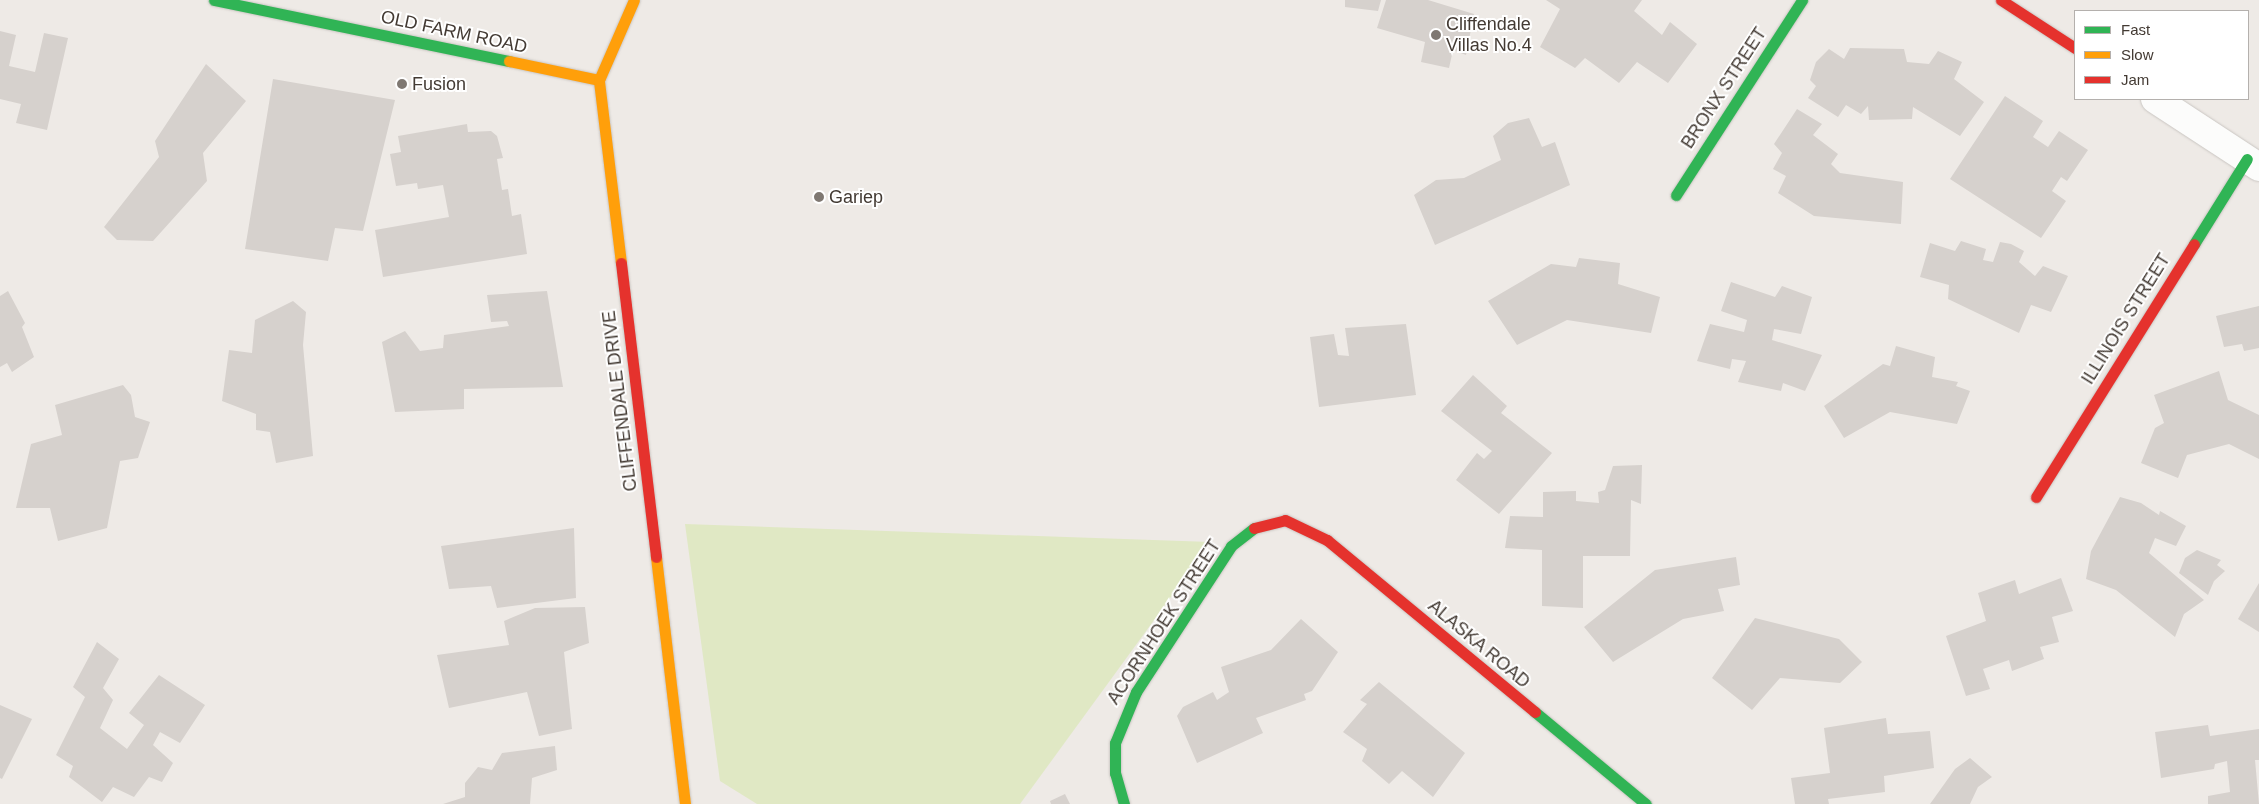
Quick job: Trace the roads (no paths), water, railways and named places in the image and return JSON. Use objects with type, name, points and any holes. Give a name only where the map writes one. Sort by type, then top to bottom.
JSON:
[{"type":"street","name":"OLD FARM ROAD","points":[[214,0],[599,80]]},
{"type":"street","points":[[599,80],[634,0]]},
{"type":"street","name":"BRONX STREET","points":[[1676,195],[1802,0]]},
{"type":"street","points":[[2001,0],[2074,47]]},
{"type":"street","name":"CLIFFENDALE DRIVE","points":[[599,80],[686,804]]},
{"type":"street","points":[[2157,100],[2253,163]]},
{"type":"street","name":"ILLINOIS STREET","points":[[2036,498],[2253,163]]},
{"type":"street","name":"ACORNHOEK STREET","points":[[1124,804],[1115,774],[1115,743],[1136,692],[1231,546],[1256,527],[1285,520]]},
{"type":"street","name":"ALASKA ROAD","points":[[1285,520],[1327,540],[1646,804]]},
{"type":"place","name":"Cliffendale Villas No.4","points":[[1436,35]]},
{"type":"place","name":"Fusion","points":[[402,84]]},
{"type":"place","name":"Gariep","points":[[819,197]]}]
